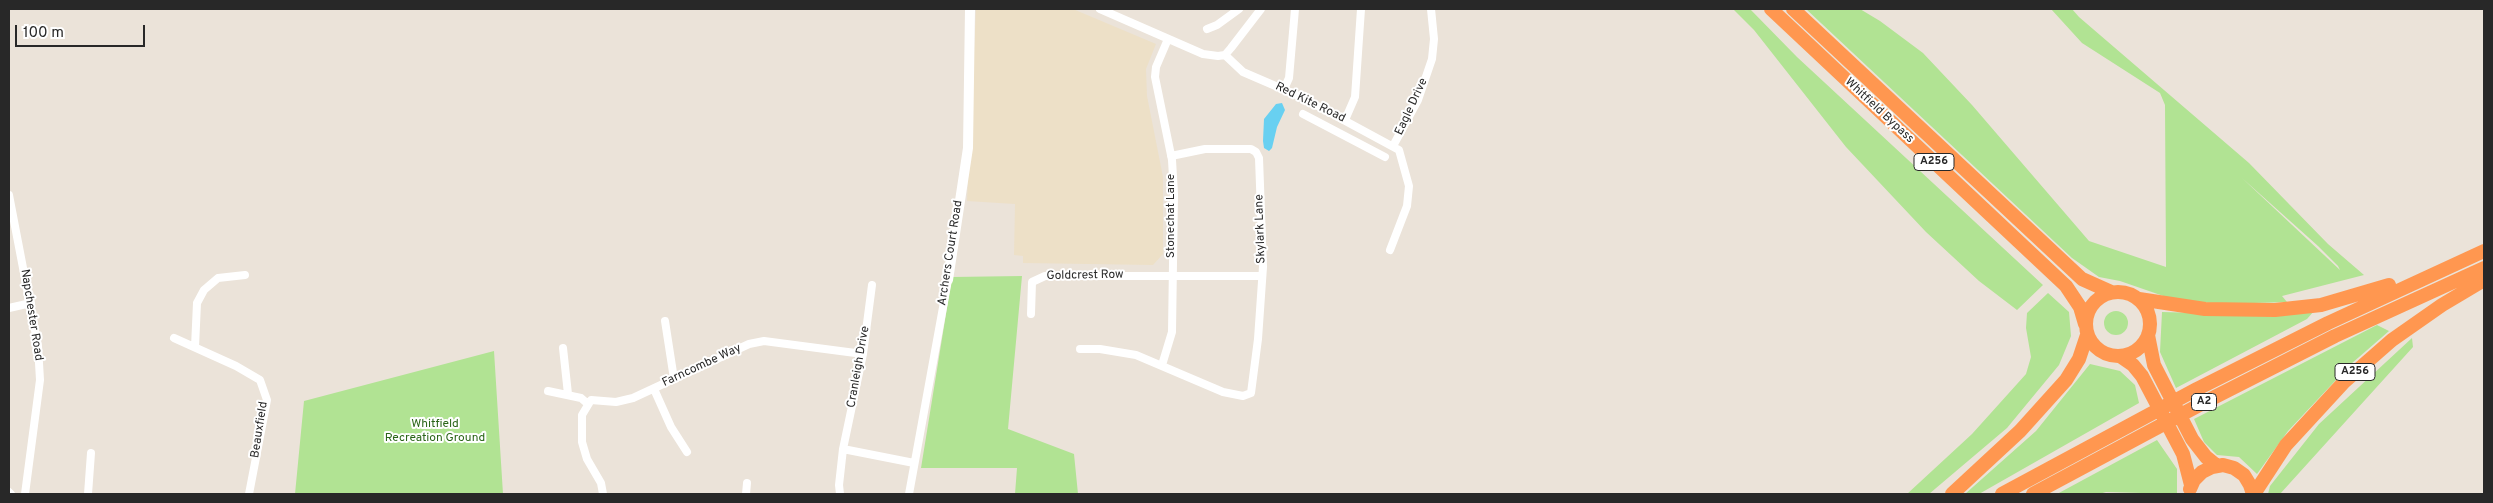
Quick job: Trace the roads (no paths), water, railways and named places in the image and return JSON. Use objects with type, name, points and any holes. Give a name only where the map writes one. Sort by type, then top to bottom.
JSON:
[{"type":"highway","name":"Whitfield Bypass","points":[[1771,9],[2066,286],[2080,307],[2086,330]]},
{"type":"highway","name":"Whitfield Bypass","points":[[1793,9],[2070,268],[2090,284],[2111,292]]},
{"type":"highway","name":"A2","points":[[2002,494],[2205,384],[2328,322],[2484,251]]},
{"type":"highway","points":[[1952,494],[2014,437],[2066,380],[2079,359],[2086,330],[2087,314],[2092,304],[2100,297],[2111,292],[2128,293],[2138,299],[2183,307],[2228,310],[2305,307],[2366,293],[2463,260]]},
{"type":"highway","name":"A2","points":[[2033,494],[2203,403],[2335,336],[2484,268]]},
{"type":"highway","name":"A256","points":[[2253,494],[2286,445],[2344,382],[2392,340],[2484,280]]},
{"type":"highway","points":[[2138,299],[2149,316],[2148,335],[2151,356],[2158,374],[2192,439],[2206,457],[2218,466]]},
{"type":"highway","points":[[2086,330],[2098,349],[2108,355],[2120,356],[2137,350],[2148,335]]},
{"type":"highway","points":[[2120,356],[2134,365],[2142,376],[2188,467],[2190,490]]},
{"type":"highway","points":[[2190,490],[2202,472],[2218,466],[2229,466],[2240,471],[2248,480],[2253,494]]},
{"type":"street","name":"Archers Court Road","points":[[909,494],[948,280],[968,148],[970,9]]},
{"type":"street","points":[[1100,9],[1203,54],[1218,56],[1224,55],[1261,9]]},
{"type":"street","points":[[1207,29],[1217,26],[1239,9]]},
{"type":"street","points":[[1284,89],[1289,78],[1295,9]]},
{"type":"street","points":[[1345,120],[1355,97],[1361,9]]},
{"type":"street","name":"Eagle Drive","points":[[1396,148],[1428,73],[1434,46],[1431,9]]},
{"type":"street","name":"Stonechat Lane","points":[[1162,365],[1172,332],[1174,194],[1171,156],[1155,77],[1156,68],[1168,39]]},
{"type":"street","name":"Red Kite Road","points":[[1224,55],[1243,72],[1284,89],[1396,148]]},
{"type":"street","points":[[1317,121],[1323,109]]},
{"type":"street","points":[[1303,114],[1386,157]]},
{"type":"street","points":[[1366,147],[1372,135]]},
{"type":"street","points":[[1390,250],[1407,206],[1410,186],[1396,148]]},
{"type":"street","name":"Skylark Lane","points":[[1162,365],[1223,392],[1243,396],[1251,393],[1258,339],[1262,276],[1259,158],[1256,152],[1251,149],[1205,149],[1171,156]]},
{"type":"street","name":"Napchester Road","points":[[9,195],[31,303],[38,346],[40,380],[25,494]]},
{"type":"street","points":[[195,346],[197,303],[204,290],[218,278],[245,275]]},
{"type":"street","name":"Goldcrest Row","points":[[1031,314],[1030,288],[1032,282],[1040,277],[1262,276]]},
{"type":"street","name":"Cranleigh Drive","points":[[840,494],[839,485],[843,449],[863,354],[872,285]]},
{"type":"street","points":[[9,308],[31,303]]},
{"type":"street","points":[[665,321],[674,379]]},
{"type":"street","name":"Beauxfield","points":[[174,338],[195,346],[260,380],[267,400],[249,494]]},
{"type":"street","name":"Farncombe Way","points":[[588,404],[596,399],[624,401],[750,344],[764,341],[863,354]]},
{"type":"street","points":[[564,348],[568,394]]},
{"type":"street","points":[[1080,350],[1100,349],[1118,352],[1162,365]]},
{"type":"street","points":[[654,389],[671,427],[687,452]]},
{"type":"street","points":[[548,391],[581,398],[588,404],[582,416],[582,442],[587,459],[601,483],[603,494]]},
{"type":"street","points":[[843,449],[914,463]]},
{"type":"street","points":[[88,494],[91,453]]},
{"type":"street","points":[[746,494],[747,483]]},
{"type":"water","points":[[1282,103],[1285,110],[1277,127],[1272,148],[1269,151],[1264,148],[1264,119],[1276,104]]},
{"type":"park label","name":"Whitfield Recreation Ground","points":[[435,432]]}]
